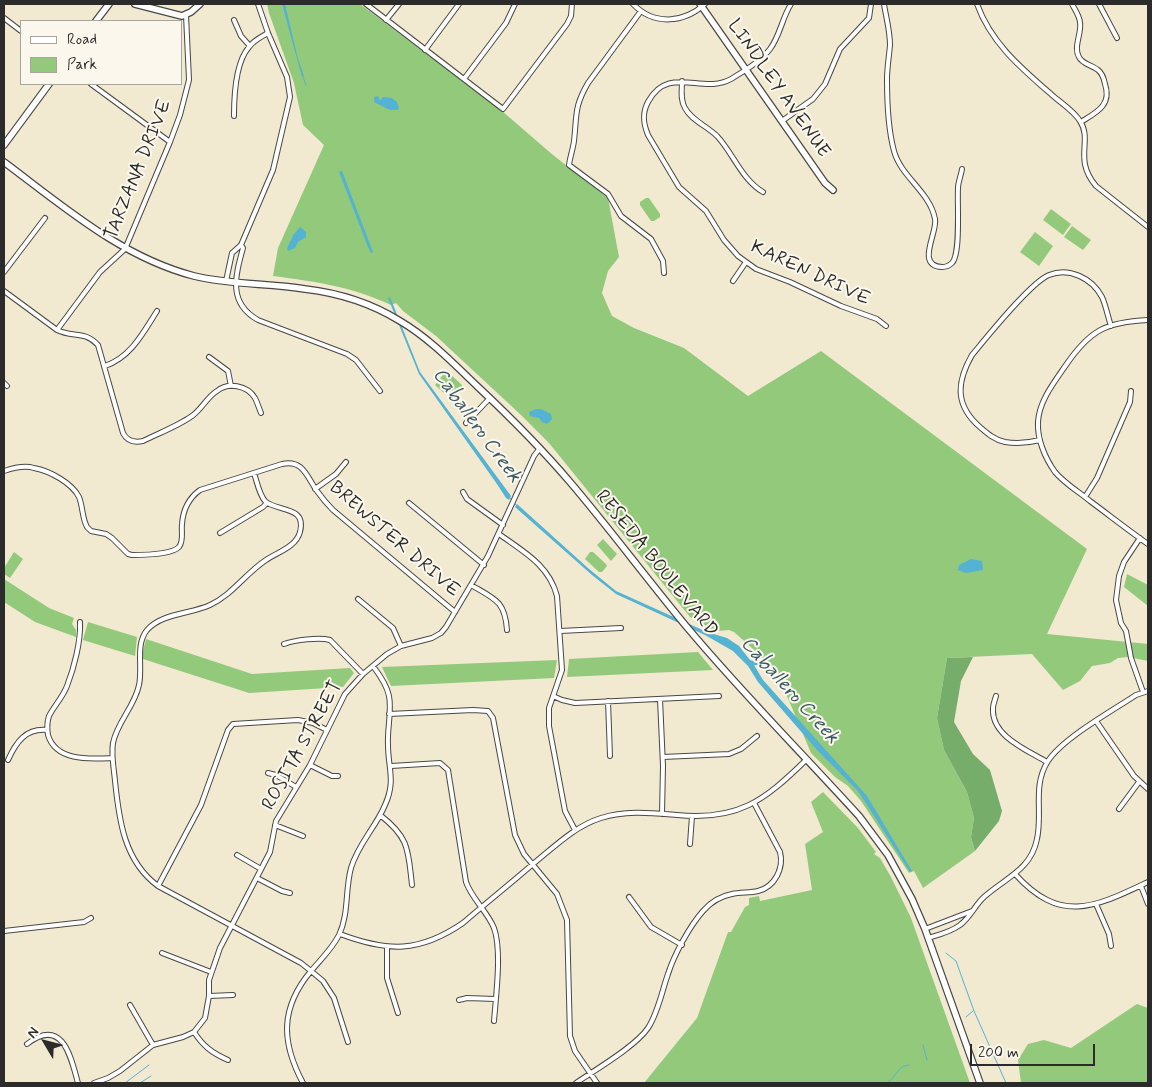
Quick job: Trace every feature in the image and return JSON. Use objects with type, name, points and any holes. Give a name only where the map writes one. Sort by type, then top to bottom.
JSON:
[{"type":"main road","points":[[97,20],[109,4]]},
{"type":"main road","points":[[134,4],[182,16],[200,4]]},
{"type":"main road","name":"LINDLEY AVENUE","points":[[703,5],[782,122],[825,183],[833,190]]},
{"type":"main road","points":[[4,144],[48,85]]},
{"type":"main road","name":"RESEDA BOULEVARD","points":[[4,162],[91,227],[125,249],[174,270],[226,282],[321,291],[353,299],[378,309],[398,319],[430,342],[490,398],[540,448],[570,482],[687,627],[806,760],[859,816],[883,848],[902,878],[925,930],[980,1083]]},
{"type":"street","points":[[226,282],[232,253],[241,245],[273,170],[290,97],[287,77],[258,4]]},
{"type":"street","points":[[366,4],[503,109],[567,24],[572,4]]},
{"type":"street","points":[[386,20],[399,4]]},
{"type":"street","points":[[425,50],[459,4]]},
{"type":"street","points":[[464,79],[506,24],[515,4]]},
{"type":"street","points":[[633,4],[650,16],[670,20],[689,16],[703,5]]},
{"type":"street","name":"KAREN DRIVE","points":[[791,4],[770,49],[762,57],[746,69],[720,83],[710,84],[682,81],[665,84],[651,97],[644,115],[644,126],[679,188],[706,211],[730,249],[756,269],[790,282],[841,306],[877,319],[886,326]]},
{"type":"street","points":[[782,122],[813,99],[825,84],[840,49],[869,18],[871,4]]},
{"type":"street","points":[[884,4],[889,38],[887,80],[893,146],[898,162],[927,200],[934,214],[936,226],[928,250],[928,257],[932,262],[942,267],[952,263],[957,253],[958,188],[962,169]]},
{"type":"street","points":[[977,4],[989,30],[1000,46],[1015,63],[1081,122],[1084,136],[1083,162],[1089,178],[1096,186],[1148,227]]},
{"type":"street","points":[[1072,4],[1080,22],[1078,56],[1083,62],[1098,70],[1108,95],[1106,102],[1101,108],[1081,122]]},
{"type":"street","points":[[1099,4],[1117,38]]},
{"type":"street","points":[[641,11],[581,94],[574,120],[574,141],[569,163],[570,166],[610,197],[623,218],[652,239],[663,261],[664,273]]},
{"type":"street","name":"TARZANA DRIVE","points":[[57,330],[100,272],[125,249],[170,142],[180,115],[189,80],[186,15]]},
{"type":"street","points":[[4,18],[20,30]]},
{"type":"street","points":[[234,20],[238,32],[249,45]]},
{"type":"street","points":[[234,116],[234,95],[240,63],[249,45],[268,33]]},
{"type":"street","points":[[682,81],[682,102],[688,113],[720,139],[754,187],[763,192]]},
{"type":"street","points":[[92,85],[170,142]]},
{"type":"street","points":[[4,272],[45,218]]},
{"type":"street","points":[[241,245],[243,248],[236,282],[237,295],[240,303],[250,316],[347,354],[356,360],[380,391]]},
{"type":"street","points":[[732,281],[746,262]]},
{"type":"street","points":[[1040,440],[1024,443],[998,440],[971,420],[962,402],[960,385],[972,355],[1033,286],[1049,275],[1073,274],[1082,276],[1090,282],[1102,297],[1111,326]]},
{"type":"street","points":[[4,291],[57,330],[64,333],[87,336],[98,345],[122,433],[132,442],[143,441],[191,417],[199,411],[217,390],[231,386],[239,386],[251,393],[261,412]]},
{"type":"street","points":[[104,366],[115,362],[129,352],[157,310]]},
{"type":"street","points":[[1148,320],[1132,321],[1111,326],[1096,332],[1086,339],[1060,373],[1042,402],[1038,422],[1040,440],[1049,463],[1056,473],[1148,544]]},
{"type":"street","points":[[209,357],[228,371],[231,386]]},
{"type":"street","points":[[1085,497],[1097,478],[1130,402],[1131,391]]},
{"type":"street","points":[[466,423],[490,398]]},
{"type":"street","name":"ROSITA STREET","points":[[194,1032],[205,1018],[211,972],[231,925],[272,847],[275,825],[310,765],[345,694],[363,674],[387,654],[401,646],[432,638],[441,633],[484,565],[534,456],[540,448]]},
{"type":"street","name":"BREWSTER DRIVE","points":[[315,489],[336,474],[346,462]]},
{"type":"street","name":"BREWSTER DRIVE","points":[[4,470],[24,467],[34,468],[59,478],[77,494],[87,527],[91,531],[106,534],[128,554],[132,555],[168,552],[178,547],[181,543],[184,510],[200,490],[282,464],[296,463],[305,470],[315,489],[333,510],[455,612]]},
{"type":"street","points":[[254,473],[261,494],[267,503],[287,508],[297,516],[300,521],[299,535],[289,547],[266,560],[214,603],[161,620],[148,630],[143,637],[140,646],[139,686],[116,733],[113,744],[112,758],[119,819],[127,846],[147,878],[158,886],[301,963],[324,982],[334,998],[348,1042]]},
{"type":"street","points":[[464,492],[468,499],[502,525]]},
{"type":"street","points":[[220,533],[267,503]]},
{"type":"street","points":[[409,503],[484,565]]},
{"type":"street","points":[[499,534],[541,565],[548,573],[557,596],[562,670],[549,708],[549,726],[565,811],[574,830]]},
{"type":"street","points":[[1140,538],[1124,562],[1119,576],[1116,607],[1128,638],[1131,658],[1143,692]]},
{"type":"street","points":[[471,585],[500,604],[506,617],[507,630]]},
{"type":"street","points":[[358,599],[393,628],[401,646]]},
{"type":"street","points":[[80,622],[80,633],[67,686],[49,717],[47,730],[54,745],[65,754],[88,759],[112,758]]},
{"type":"street","points":[[560,631],[621,628]]},
{"type":"street","points":[[284,644],[322,638],[330,640],[363,674]]},
{"type":"street","points":[[303,1083],[289,1054],[287,1038],[288,1020],[297,993],[340,934],[346,914],[349,878],[355,856],[380,815],[390,790],[392,777],[388,746],[388,693],[373,666]]},
{"type":"street","points":[[928,938],[957,927],[967,920],[983,897],[1015,874],[1030,858],[1037,840],[1038,788],[1042,771],[1058,748],[1096,721],[1143,692],[1148,691]]},
{"type":"street","points":[[553,696],[575,702],[720,696]]},
{"type":"street","points":[[996,696],[993,709],[999,728],[1006,737],[1047,762]]},
{"type":"street","points":[[660,699],[663,757],[662,814]]},
{"type":"street","points":[[608,701],[610,756]]},
{"type":"street","points":[[389,714],[473,710],[488,711],[493,718],[515,835],[524,854],[557,894],[568,920],[570,1036],[575,1052],[597,1083]]},
{"type":"street","points":[[158,886],[201,805],[228,730],[233,724],[298,720],[312,723],[327,730]]},
{"type":"street","points":[[1096,721],[1139,782],[1148,789]]},
{"type":"street","points":[[8,760],[25,734],[35,730],[47,730]]},
{"type":"street","points":[[663,757],[729,754],[741,749],[757,736]]},
{"type":"street","points":[[340,934],[368,944],[386,947],[419,944],[435,939],[463,923],[574,830],[599,818],[630,812],[713,816],[739,810],[754,803],[778,786],[806,760]]},
{"type":"street","points":[[391,766],[438,763],[447,768],[466,882],[468,888],[490,920],[496,937],[498,949],[494,1021]]},
{"type":"street","points":[[310,765],[332,776],[338,776]]},
{"type":"street","points":[[268,773],[276,775],[296,787]]},
{"type":"street","points":[[1119,809],[1139,782]]},
{"type":"street","points":[[576,1083],[634,1042],[649,1027],[668,971],[697,919],[713,902],[732,894],[759,891],[773,883],[778,874],[782,859],[754,803]]},
{"type":"street","points":[[380,815],[403,838],[408,852],[412,885]]},
{"type":"street","points":[[690,844],[692,816]]},
{"type":"street","points":[[275,825],[303,836]]},
{"type":"street","points":[[237,855],[261,869]]},
{"type":"street","points":[[1015,874],[1032,891],[1049,902],[1069,907],[1083,907],[1096,904],[1148,882]]},
{"type":"street","points":[[257,878],[290,893]]},
{"type":"street","points":[[1141,886],[1148,904]]},
{"type":"street","points":[[629,898],[651,927],[682,945]]},
{"type":"street","points":[[1096,904],[1109,934],[1111,946]]},
{"type":"street","points":[[925,930],[972,911]]},
{"type":"street","points":[[4,931],[84,922],[91,918]]},
{"type":"street","points":[[386,947],[387,978],[398,1013]]},
{"type":"street","points":[[162,953],[211,972]]},
{"type":"street","points":[[209,996],[233,996]]},
{"type":"street","points":[[459,1000],[466,998],[496,999]]},
{"type":"street","points":[[130,1005],[153,1045]]},
{"type":"street","points":[[94,1083],[120,1071],[153,1045],[194,1032],[202,1044],[214,1054],[228,1060]]},
{"type":"street","points":[[27,1044],[34,1038],[43,1035],[51,1035],[60,1039],[66,1046],[78,1083]]},
{"type":"green space","points":[[267,4],[360,4],[502,111],[553,155],[608,198],[619,257],[608,271],[602,293],[612,316],[634,328],[684,348],[748,396],[821,351],[1087,549],[1047,634],[1148,644],[1148,661],[1128,657],[1092,666],[1080,681],[1063,690],[1032,654],[947,658],[937,718],[944,750],[967,792],[974,818],[971,837],[975,851],[923,888],[914,871],[909,873],[861,801],[848,786],[835,777],[811,753],[779,677],[734,632],[729,630],[708,630],[708,627],[690,617],[549,443],[521,415],[436,336],[403,311],[396,303],[391,305],[361,293],[333,286],[273,276],[278,248],[324,145],[303,125],[294,83]]},
{"type":"green space","points":[[649,198],[660,214],[660,217],[654,221],[651,221],[640,205],[640,202]]},
{"type":"green space","points":[[1051,209],[1071,224],[1063,235],[1043,220]]},
{"type":"green space","points":[[1072,226],[1091,240],[1083,250],[1064,237]]},
{"type":"green space","points":[[1035,232],[1053,246],[1039,266],[1020,252]]},
{"type":"green space","points":[[445,372],[448,372],[462,385],[457,394],[449,388],[444,393],[435,385]]},
{"type":"green space","points":[[603,539],[617,554],[611,561],[597,545]]},
{"type":"green space","points":[[14,552],[23,559],[10,578],[4,574],[4,568]]},
{"type":"green space","points":[[590,552],[593,552],[606,564],[607,566],[602,572],[599,572],[585,559]]},
{"type":"green space","points":[[1127,574],[1148,585],[1148,606],[1124,587]]},
{"type":"green space","points":[[4,579],[49,608],[74,618],[72,624],[76,630],[76,637],[35,622],[4,602]]},
{"type":"green space","points":[[88,622],[137,637],[135,656],[83,640]]},
{"type":"green space","points":[[146,639],[252,674],[350,668],[354,673],[343,687],[249,693],[143,659]]},
{"type":"green space","points":[[698,652],[713,670],[567,677],[569,659]]},
{"type":"green space","points":[[973,657],[961,681],[954,722],[973,754],[990,770],[1002,811],[999,821],[975,851],[971,837],[974,818],[967,792],[944,750],[937,718],[947,658]]},
{"type":"green space","points":[[557,660],[554,678],[391,686],[382,667]]},
{"type":"green space","points":[[823,792],[858,828],[876,852],[874,854],[880,858],[891,877],[911,918],[970,1083],[644,1083],[697,1018],[728,932],[731,932],[745,907],[749,905],[749,898],[759,896],[760,901],[812,890],[805,844],[823,832],[811,802]]},
{"type":"green space","points":[[1137,1004],[1148,1008],[1148,1083],[1021,1083],[1018,1060],[1028,1044],[1044,1040],[1071,1048]]},
{"type":"water","points":[[282,4],[285,4],[304,76],[302,77]]},
{"type":"water","points":[[376,96],[379,97],[380,101],[383,97],[392,98],[397,102],[399,108],[397,110],[390,110],[374,102]]},
{"type":"water","points":[[342,171],[373,252],[371,253],[339,172]]},
{"type":"water","points":[[300,227],[306,232],[306,237],[298,242],[295,248],[288,251],[287,248],[294,234]]},
{"type":"water","points":[[390,297],[420,372],[511,496],[509,500],[419,374],[388,298]]},
{"type":"water","points":[[541,409],[551,414],[552,419],[547,424],[539,418],[530,416],[529,412]]},
{"type":"water","points":[[517,504],[616,591],[707,632],[727,638],[739,646],[750,660],[759,663],[770,663],[772,666],[754,665],[763,680],[867,796],[912,871],[910,872],[858,791],[818,751],[758,682],[748,666],[733,651],[705,635],[616,594],[515,507]]},
{"type":"water","points":[[971,559],[982,561],[983,570],[966,573],[958,570],[959,565]]},
{"type":"waterway","name":"Caballero Creek","points":[[303,77],[306,85]]},
{"type":"waterway","name":"Caballero Creek","points":[[510,498],[517,506]]},
{"type":"waterway","name":"Caballero Creek","points":[[946,953],[956,961],[974,1011],[1006,1083]]},
{"type":"waterway","points":[[966,1017],[973,1011]]},
{"type":"waterway","points":[[923,1045],[927,1060]]},
{"type":"waterway","points":[[125,1083],[149,1065]]},
{"type":"waterway","points":[[887,1083],[902,1067],[909,1065]]},
{"type":"waterway","points":[[140,1083],[151,1076]]}]
